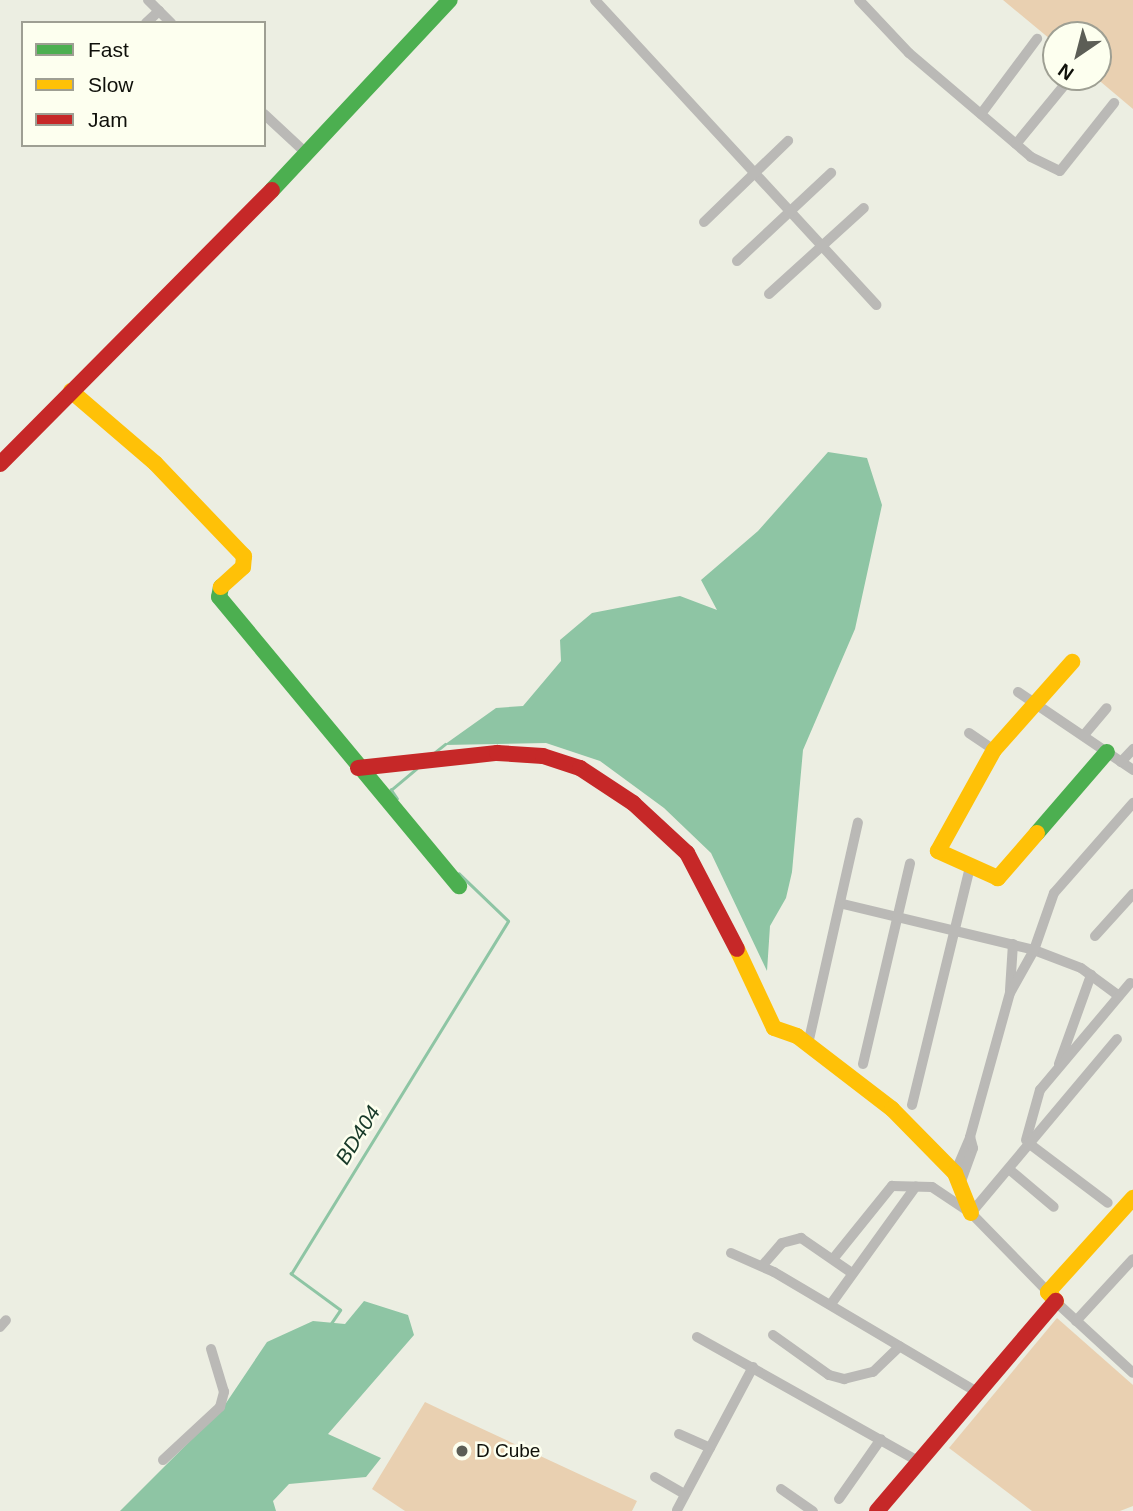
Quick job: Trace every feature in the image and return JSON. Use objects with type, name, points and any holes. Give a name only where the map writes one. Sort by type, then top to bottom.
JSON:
[{"type":"street","points":[[148,0],[169,21]]},
{"type":"street","points":[[0,464],[307,154],[450,0]]},
{"type":"street","points":[[595,0],[876,305]]},
{"type":"street","points":[[859,0],[909,53],[1016,144],[1060,171],[1114,103]]},
{"type":"street","points":[[148,21],[159,11]]},
{"type":"street","points":[[981,114],[1037,39]]},
{"type":"street","points":[[1016,144],[1060,91]]},
{"type":"street","points":[[266,116],[307,154]]},
{"type":"street","points":[[704,222],[788,141]]},
{"type":"street","points":[[737,261],[831,173]]},
{"type":"street","points":[[769,294],[864,208]]},
{"type":"street","points":[[71,391],[155,463],[244,556],[243,567],[222,584],[219,597],[358,768],[459,886]]},
{"type":"street","points":[[1072,662],[994,750],[938,851],[995,880],[1002,876],[1107,752]]},
{"type":"street","points":[[1018,692],[1133,770]]},
{"type":"street","points":[[1084,735],[1107,708]]},
{"type":"street","points":[[969,733],[994,750]]},
{"type":"street","points":[[1121,762],[1133,749]]},
{"type":"street","points":[[358,768],[497,753],[543,756],[580,768],[633,803],[687,853],[715,901],[764,1014],[774,1028],[808,1044],[892,1109],[958,1178],[971,1213]]},
{"type":"street","points":[[1010,993],[1034,950],[1054,893],[1133,803]]},
{"type":"street","points":[[808,1044],[843,904],[858,823]]},
{"type":"street","points":[[863,1064],[900,916],[909,863]]},
{"type":"street","points":[[912,1105],[970,867]]},
{"type":"street","points":[[1095,936],[1133,894]]},
{"type":"street","points":[[843,904],[954,928],[1034,950],[1091,975],[1118,996]]},
{"type":"street","points":[[958,1178],[973,1148],[970,1137],[1010,993],[1013,944]]},
{"type":"street","points":[[1057,1070],[1091,975]]},
{"type":"street","points":[[1028,1143],[1035,1099],[1129,983]]},
{"type":"street","points":[[971,1213],[1010,1170],[1028,1143],[1116,1039]]},
{"type":"street","points":[[1028,1143],[1108,1203]]},
{"type":"street","points":[[1010,1170],[1054,1207]]},
{"type":"street","points":[[833,1259],[892,1186],[932,1187],[971,1213],[1052,1298],[1131,1367]]},
{"type":"street","points":[[831,1304],[852,1273],[859,1270],[916,1186]]},
{"type":"street","points":[[877,1511],[980,1394],[1052,1298],[1133,1198]]},
{"type":"street","points":[[762,1266],[782,1243],[801,1238],[852,1273]]},
{"type":"street","points":[[731,1253],[762,1266],[831,1304],[980,1394]]},
{"type":"street","points":[[1076,1321],[1133,1259]]},
{"type":"street","points":[[774,1335],[829,1375],[844,1379],[873,1372],[900,1346]]},
{"type":"street","points":[[696,1337],[920,1462]]},
{"type":"street","points":[[163,1460],[220,1407],[224,1392],[212,1349]]},
{"type":"street","points":[[677,1510],[753,1367]]},
{"type":"street","points":[[679,1434],[710,1448]]},
{"type":"street","points":[[839,1499],[881,1439]]},
{"type":"street","points":[[654,1477],[685,1494]]},
{"type":"street","points":[[781,1489],[813,1511]]},
{"type":"shaded area","points":[[1003,0],[1133,0],[1133,109],[1112,91],[1112,21],[1042,21],[1042,32]]},
{"type":"shaded area","points":[[828,452],[867,458],[882,505],[855,629],[803,750],[792,872],[786,898],[770,926],[767,971],[711,853],[664,808],[600,761],[546,743],[444,745],[496,708],[523,706],[561,661],[560,640],[592,613],[680,596],[717,610],[701,580],[758,531]]},
{"type":"shaded area","points":[[364,1301],[408,1315],[414,1335],[328,1434],[381,1458],[366,1477],[289,1484],[273,1501],[276,1511],[120,1511],[222,1409],[267,1342],[313,1321],[345,1324]]},
{"type":"shaded area","points":[[1057,1318],[1133,1385],[1133,1506],[1120,1511],[1032,1511],[949,1448]]},
{"type":"shaded area","name":"D Cube","points":[[425,1402],[637,1501],[632,1511],[405,1511],[372,1489]]},
{"type":"waterway","name":"BD404","points":[[434,753],[445,744]]},
{"type":"waterway","name":"BD404","points":[[397,799],[391,790],[416,769]]},
{"type":"waterway","name":"BD404","points":[[330,1325],[340,1310],[291,1274],[508,921],[459,874]]},
{"type":"traffic: fast","points":[[272,190],[450,0]]},
{"type":"traffic: fast","points":[[221,587],[219,597],[459,886]]},
{"type":"traffic: fast","points":[[1037,833],[1107,752]]},
{"type":"traffic: slow","points":[[71,391],[155,463],[244,556],[243,567],[221,587]]},
{"type":"traffic: slow","points":[[1037,833],[998,878],[938,851],[994,750],[1072,662]]},
{"type":"traffic: slow","points":[[737,949],[774,1028],[797,1036],[892,1109],[955,1173],[971,1213]]},
{"type":"traffic: slow","points":[[1056,1301],[1048,1292],[1133,1198]]},
{"type":"traffic: jam","points":[[0,464],[272,190]]},
{"type":"traffic: jam","points":[[358,768],[497,753],[543,756],[580,768],[633,803],[687,853],[737,949]]},
{"type":"traffic: jam","points":[[877,1511],[1056,1301]]},
{"type":"place","name":"D Cube","points":[[462,1451]]}]
